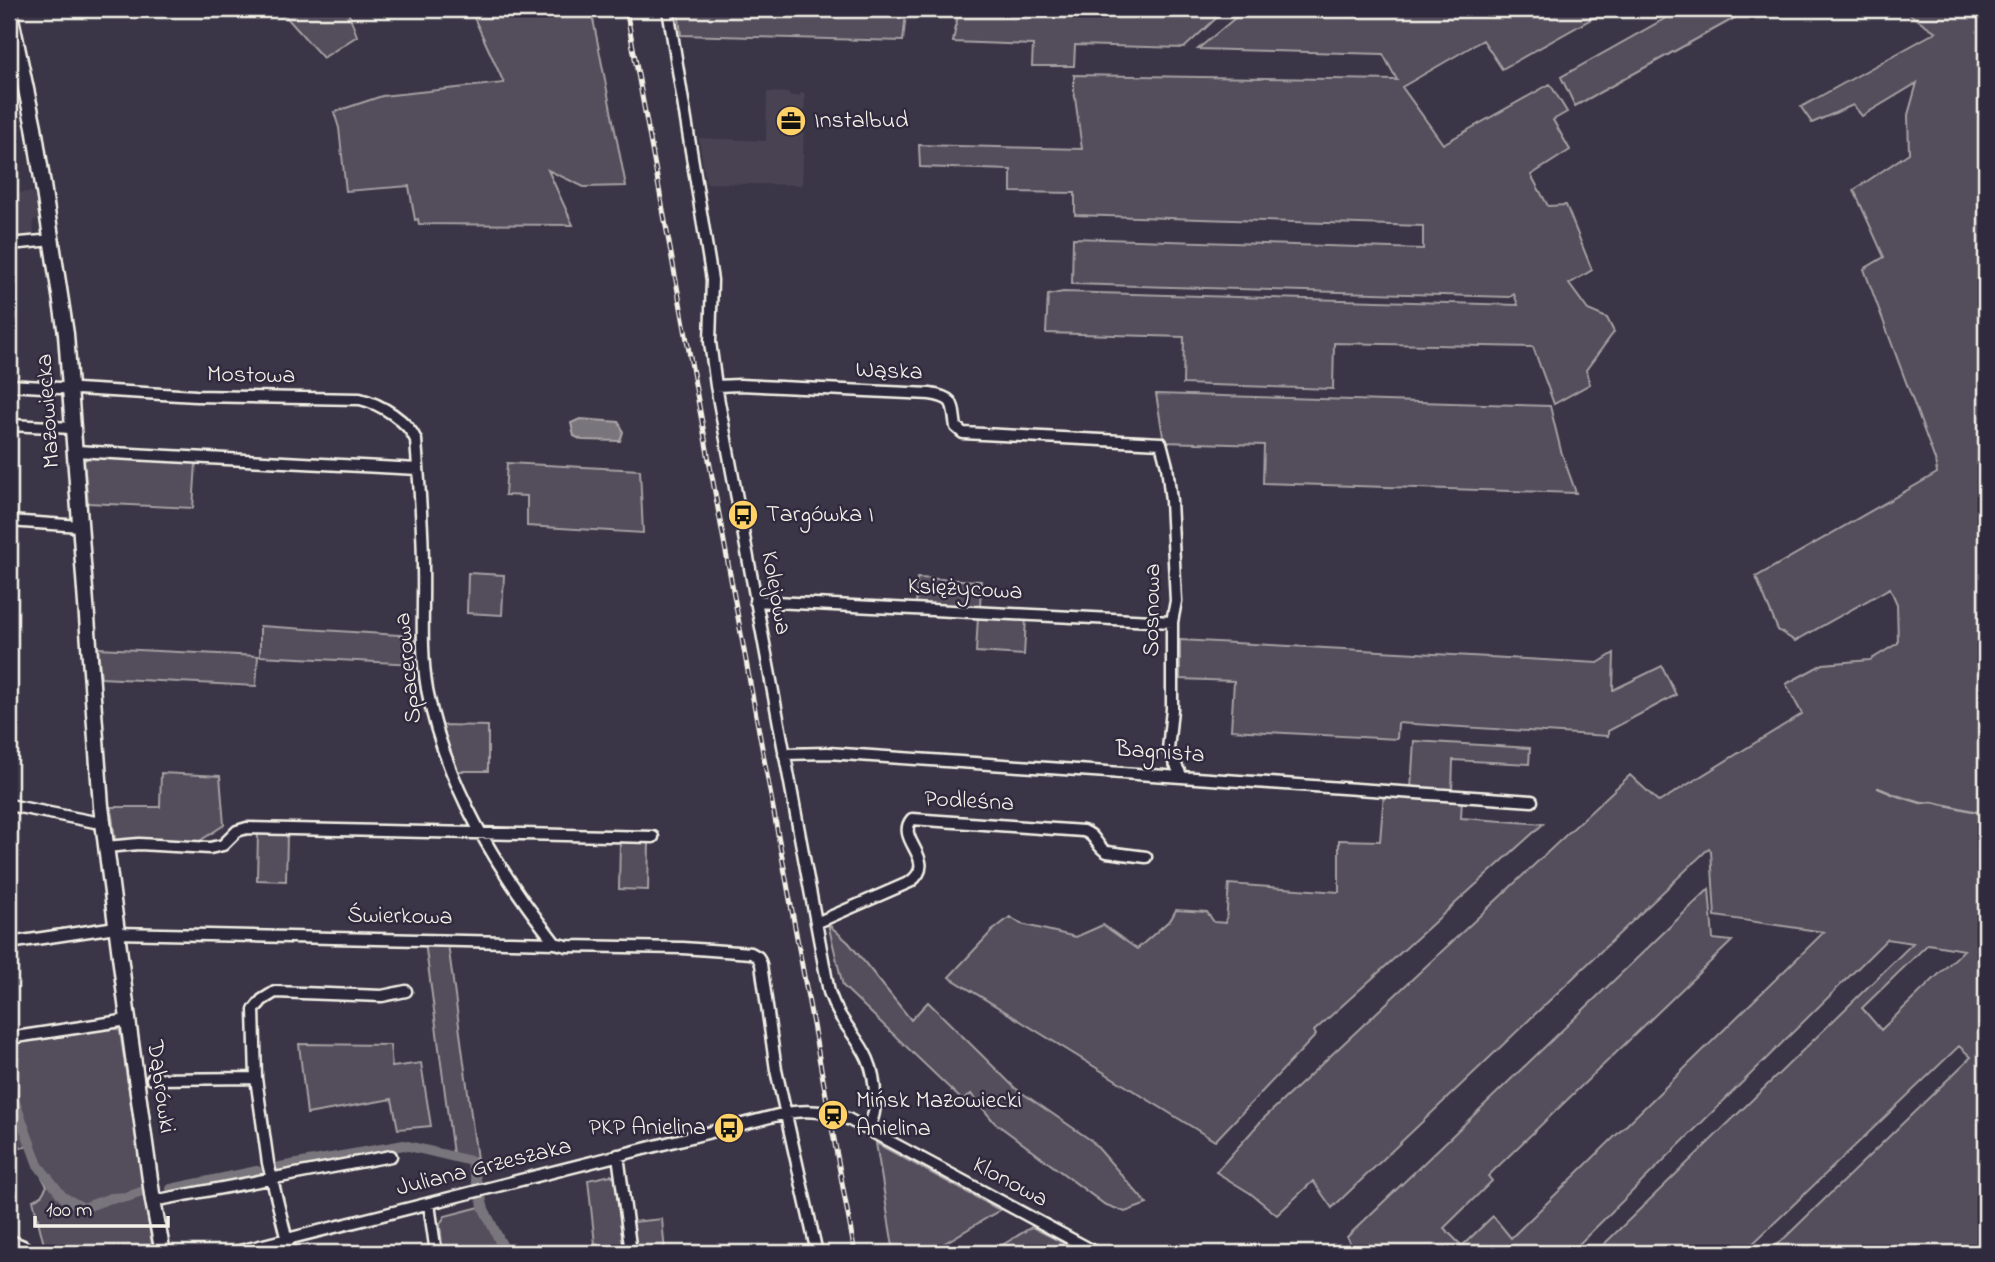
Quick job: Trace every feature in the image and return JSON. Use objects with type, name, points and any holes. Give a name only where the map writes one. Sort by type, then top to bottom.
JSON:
[{"type":"street","name":"Mazowiecka","points":[[9,9],[28,93],[66,334],[102,817]]},
{"type":"street","name":"Kolejowa","points":[[668,9],[712,280],[710,342],[716,386],[833,1003],[867,1052],[871,1064],[875,1103],[873,1120],[867,1129]]},
{"type":"street","points":[[9,244],[52,240]]},
{"type":"street","name":"Mostowa","points":[[9,385],[196,396],[360,399],[369,401],[405,424],[416,440]]},
{"type":"street","name":"Wąska","points":[[716,386],[930,394],[942,396],[952,402],[956,428],[963,433],[1161,443]]},
{"type":"street","points":[[9,425],[73,428]]},
{"type":"street","name":"Spacerowa","points":[[416,440],[423,567],[422,622],[427,687],[440,745],[480,832],[517,891],[555,943]]},
{"type":"street","name":"Sosnowa","points":[[1161,443],[1171,501],[1176,601],[1172,622],[1172,709],[1168,750],[1181,775]]},
{"type":"street","points":[[75,451],[418,469]]},
{"type":"street","points":[[9,521],[80,526]]},
{"type":"street","name":"Księżycowa","points":[[755,601],[1172,622]]},
{"type":"street","name":"Bagnista","points":[[784,754],[828,753],[1181,775],[1532,801]]},
{"type":"street","points":[[9,804],[95,822],[102,817]]},
{"type":"street","name":"Dąbrówki","points":[[102,817],[153,1201],[163,1253]]},
{"type":"street","name":"Podleśna","points":[[816,923],[910,882],[921,871],[921,864],[907,831],[912,819],[1083,831],[1094,835],[1102,850],[1146,857]]},
{"type":"street","points":[[106,847],[139,844],[210,848],[223,845],[237,831],[247,828],[653,837]]},
{"type":"street","points":[[9,943],[116,930]]},
{"type":"street","name":"Świerkowa","points":[[116,930],[555,943],[567,946],[683,948],[751,953],[760,959],[776,1070],[786,1113]]},
{"type":"street","points":[[290,1253],[271,1178],[256,1078],[254,1010],[269,994],[287,992],[382,996],[407,991]]},
{"type":"street","points":[[9,1038],[128,1020]]},
{"type":"street","points":[[152,1079],[256,1078]]},
{"type":"street","name":"Juliana Grzeszaka","points":[[232,1253],[786,1113],[809,1110],[832,1113],[867,1129]]},
{"type":"street","points":[[786,1113],[817,1253]]},
{"type":"street","name":"Klonowa","points":[[867,1129],[1097,1253]]},
{"type":"street","points":[[618,1155],[631,1253]]},
{"type":"street","points":[[153,1201],[391,1156]]},
{"type":"street","points":[[429,1204],[436,1253]]},
{"type":"street","points":[[9,1240],[23,1245],[31,1253]]},
{"type":"shaded area","points":[[279,9],[347,9],[357,36],[323,58]]},
{"type":"shaded area","points":[[470,9],[591,9],[626,186],[584,187],[548,170],[573,225],[419,224],[418,219],[415,220],[409,186],[346,191],[339,128],[334,112],[382,96],[504,83]]},
{"type":"shaded area","points":[[678,9],[906,13],[903,41],[681,35]]},
{"type":"shaded area","points":[[959,9],[1223,12],[1184,48],[1075,45],[1074,66],[1032,66],[1033,45],[953,42]]},
{"type":"shaded area","points":[[1350,9],[1609,9],[1502,69],[1483,40],[1402,87],[1443,144],[1550,84],[1567,112],[1553,120],[1570,150],[1531,175],[1548,206],[1566,205],[1592,270],[1569,284],[1588,310],[1607,318],[1614,332],[1586,370],[1590,384],[1554,404],[1533,347],[1334,343],[1333,389],[1183,384],[1184,337],[1046,333],[1048,295],[1063,292],[1518,305],[1514,294],[1510,297],[1072,284],[1073,238],[1423,249],[1423,226],[1075,215],[1075,193],[1011,192],[1011,170],[920,167],[919,145],[1082,149],[1074,75],[1397,80],[1383,54],[1198,49],[1241,13],[1354,16]]},
{"type":"shaded area","points":[[1682,9],[1751,9],[1575,106],[1561,77]]},
{"type":"shaded area","points":[[1902,9],[1986,9],[1986,1253],[1769,1253],[1971,1057],[1959,1046],[1743,1253],[1595,1253],[1913,943],[1887,939],[1570,1253],[1355,1253],[1347,1237],[1709,889],[1713,939],[1732,941],[1488,1176],[1492,1181],[1444,1228],[1462,1246],[1493,1216],[1511,1238],[1824,932],[1715,916],[1709,848],[1332,1208],[1313,1181],[1277,1215],[1250,1193],[1216,1172],[1263,1119],[1630,775],[1659,802],[1802,714],[1786,684],[1823,664],[1870,660],[1898,643],[1897,604],[1890,588],[1795,641],[1778,630],[1756,577],[1937,473],[1935,460],[1864,269],[1884,257],[1854,190],[1909,153],[1908,115],[1917,83],[1862,116],[1853,105],[1812,123],[1801,107],[1936,32]],"holes":[[[1928,944],[1964,950],[1881,1030],[1862,1008]]]},
{"type":"shaded area","points":[[767,92],[788,93],[790,96],[805,94],[802,185],[706,183],[699,138],[766,141]]},
{"type":"shaded area","points":[[9,193],[34,194],[38,219],[33,220],[34,238],[9,240]]},
{"type":"shaded area","points":[[1156,394],[1550,406],[1561,451],[1576,493],[1263,483],[1264,445],[1164,442]]},
{"type":"shaded area","points":[[580,419],[619,422],[623,432],[620,441],[582,440],[574,436],[571,423]]},
{"type":"shaded area","points":[[92,455],[196,463],[193,508],[88,503],[84,461]]},
{"type":"shaded area","points":[[507,463],[640,470],[643,533],[527,526],[527,496],[505,495]]},
{"type":"shaded area","points":[[468,573],[504,575],[502,615],[467,613]]},
{"type":"shaded area","points":[[917,578],[981,581],[980,608],[916,605]]},
{"type":"shaded area","points":[[978,616],[1026,618],[1024,655],[976,652]]},
{"type":"shaded area","points":[[260,626],[414,636],[415,664],[260,656]]},
{"type":"shaded area","points":[[1180,640],[1598,663],[1614,653],[1613,690],[1662,666],[1676,695],[1608,731],[1608,736],[1398,723],[1397,739],[1231,730],[1234,681],[1180,679]]},
{"type":"shaded area","points":[[98,648],[258,656],[256,686],[101,678]]},
{"type":"shaded area","points":[[440,725],[488,726],[488,771],[454,771]]},
{"type":"shaded area","points":[[1414,741],[1530,748],[1529,764],[1453,760],[1452,792],[1411,789]]},
{"type":"shaded area","points":[[161,773],[220,776],[224,825],[195,844],[120,843],[115,839],[111,807],[160,807]]},
{"type":"shaded area","points":[[1384,793],[1462,798],[1461,818],[1543,824],[1314,1031],[1316,1035],[1215,1141],[949,977],[992,931],[1010,917],[1021,924],[1076,937],[1103,925],[1137,949],[1171,919],[1176,910],[1207,912],[1214,922],[1226,923],[1229,884],[1339,892],[1339,840],[1380,841]]},
{"type":"shaded area","points":[[258,833],[287,833],[286,881],[257,880]]},
{"type":"shaded area","points":[[620,840],[649,840],[648,890],[619,889]]},
{"type":"shaded area","points":[[828,924],[849,943],[911,1020],[928,1002],[1015,1088],[1092,1141],[1147,1204],[1125,1212],[1104,1204],[994,1122],[971,1094],[963,1101],[843,986]]},
{"type":"shaded area","points":[[425,942],[448,944],[477,1159],[453,1154]]},
{"type":"shaded area","points":[[116,1028],[120,1031],[153,1251],[46,1253],[33,1200],[41,1196],[47,1186],[29,1146],[20,1148],[9,1104],[9,1044]]},
{"type":"shaded area","points":[[299,1044],[390,1045],[392,1067],[421,1063],[431,1126],[398,1129],[392,1099],[307,1114]]},
{"type":"shaded area","points":[[876,1143],[1000,1210],[928,1253],[894,1253]]},
{"type":"shaded area","points":[[611,1175],[615,1178],[624,1253],[596,1253],[588,1180]]},
{"type":"shaded area","points":[[480,1207],[501,1253],[443,1253],[440,1224],[445,1216]]},
{"type":"shaded area","points":[[662,1219],[665,1253],[637,1253],[633,1222]]},
{"type":"shaded area","points":[[1032,1227],[1077,1250],[1072,1253],[989,1253]]},
{"type":"waterway","points":[[1878,788],[1921,803],[1932,802],[1986,814]]},
{"type":"waterway","points":[[9,1086],[38,1165],[63,1197],[83,1208],[111,1198],[127,1197],[144,1191]]},
{"type":"waterway","points":[[280,1167],[404,1145],[471,1161],[484,1209],[506,1253]]},
{"type":"waterway","points":[[171,1189],[257,1171]]},
{"type":"railway","points":[[626,9],[855,1253]]},
{"type":"place","name":"Instalbud","points":[[791,121]]},
{"type":"place","name":"Targówka I","points":[[743,515]]},
{"type":"place","name":"Mińsk Mazowiecki Anielina","points":[[833,1115]]},
{"type":"place","name":"PKP Anielina","points":[[729,1128]]}]
